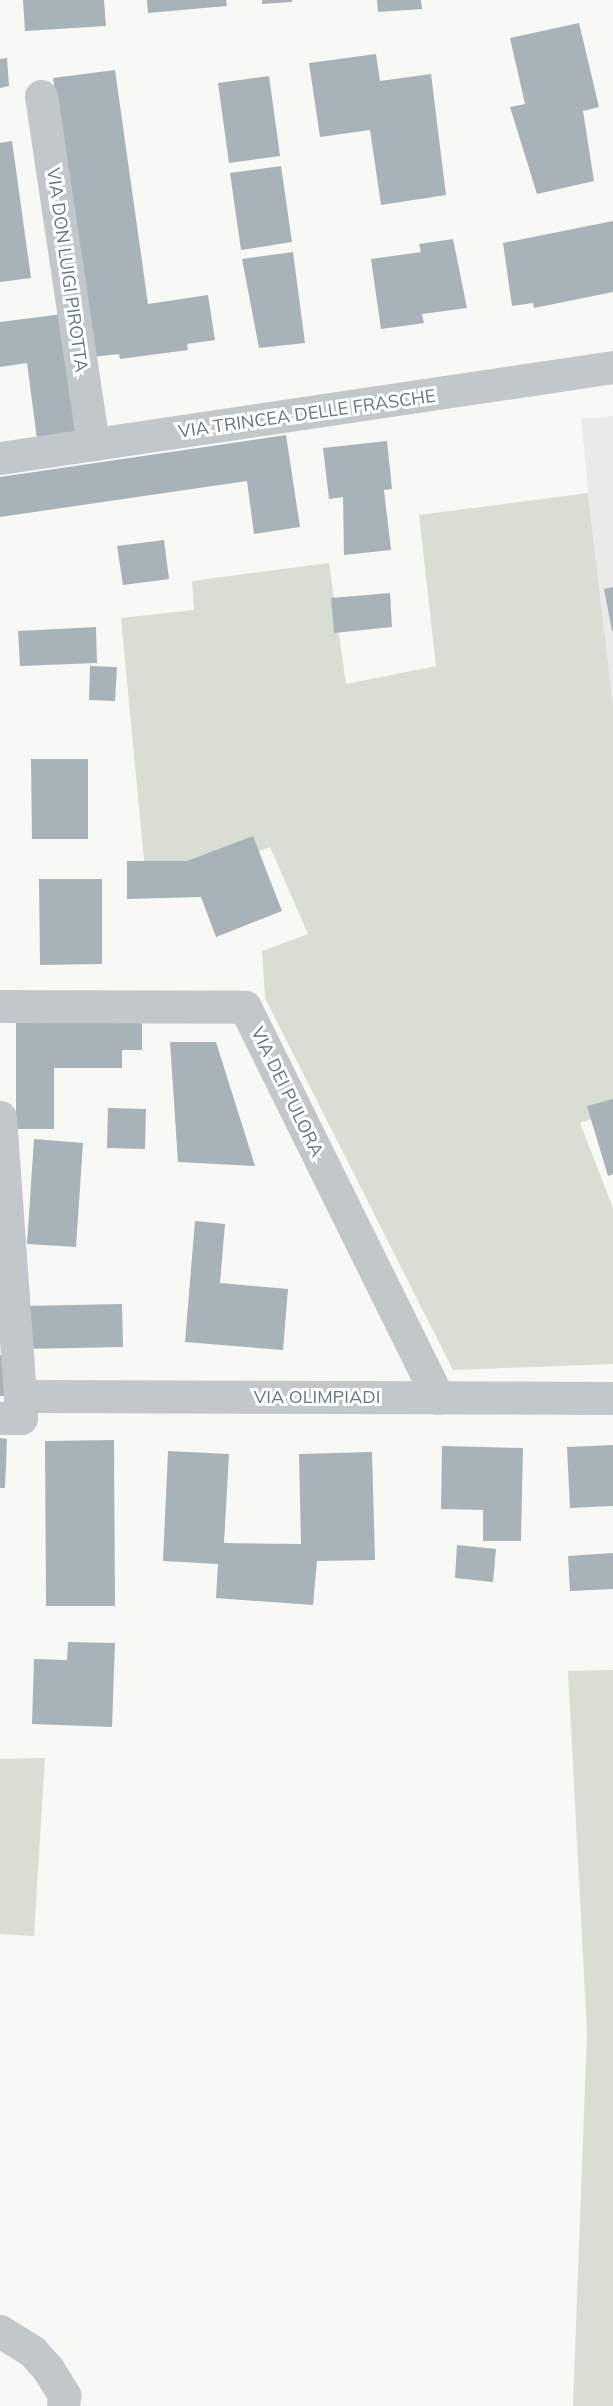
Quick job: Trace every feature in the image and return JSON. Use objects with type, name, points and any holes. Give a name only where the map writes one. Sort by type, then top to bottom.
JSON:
[{"type":"street","name":"VIA DON LUIGI PIROTTA","points":[[41,96],[93,444]]},
{"type":"street","name":"VIA TRINCEA DELLE FRASCHE","points":[[0,458],[613,368]]},
{"type":"street","name":"VIA DEI PULORA","points":[[0,1006],[244,1006],[438,1398]]},
{"type":"street","name":"VIA OLIMPIADI","points":[[0,1117],[10,1407],[438,1398],[613,1398]]},
{"type":"street","points":[[0,2331],[32,2351],[48,2369],[64,2395],[63,2406]]},
{"type":"shaded area","points":[[613,416],[613,707],[611,707],[581,419]]},
{"type":"shaded area","points":[[588,493],[613,707],[613,1112],[580,1123],[613,1208],[613,1364],[453,1370],[265,998],[262,951],[308,934],[270,847],[205,871],[145,870],[121,618],[194,610],[192,581],[329,563],[346,684],[436,666],[419,515]]},
{"type":"shaded area","points":[[613,1670],[613,2406],[573,2406],[587,2032],[568,1671]]},
{"type":"shaded area","points":[[45,1758],[34,1936],[0,1934],[0,1759]]},
{"type":"building","points":[[23,0],[104,0],[106,26],[25,31]]},
{"type":"building","points":[[147,0],[226,0],[227,6],[148,13]]},
{"type":"building","points":[[262,0],[292,0],[292,2],[262,4]]},
{"type":"building","points":[[377,0],[421,0],[422,9],[378,12]]},
{"type":"building","points":[[579,23],[599,107],[583,111],[594,181],[537,194],[510,107],[525,104],[510,38]]},
{"type":"building","points":[[376,54],[380,81],[431,74],[446,195],[381,205],[370,130],[320,137],[309,63]]},
{"type":"building","points":[[7,58],[9,86],[0,88],[0,59]]},
{"type":"building","points":[[115,70],[148,304],[208,295],[215,340],[187,344],[188,350],[120,359],[119,354],[92,357],[53,78]]},
{"type":"building","points":[[269,76],[280,156],[229,163],[218,83]]},
{"type":"building","points":[[12,141],[31,278],[0,282],[0,143]]},
{"type":"building","points":[[281,166],[292,242],[241,250],[230,173]]},
{"type":"building","points":[[613,221],[613,292],[534,308],[533,303],[512,306],[503,243]]},
{"type":"building","points":[[453,239],[467,308],[422,314],[424,323],[381,329],[371,259],[421,252],[419,244]]},
{"type":"building","points":[[293,252],[305,343],[259,348],[242,259]]},
{"type":"building","points":[[63,314],[80,433],[37,439],[27,363],[0,367],[0,322]]},
{"type":"building","points":[[286,435],[300,527],[254,534],[247,481],[0,517],[0,477]]},
{"type":"building","points":[[387,441],[392,489],[384,490],[391,550],[344,555],[343,497],[329,499],[323,448]]},
{"type":"building","points":[[164,540],[169,579],[123,585],[117,546]]},
{"type":"building","points":[[613,587],[613,631],[612,631],[604,589]]},
{"type":"building","points":[[390,593],[392,627],[334,633],[331,598]]},
{"type":"building","points":[[96,627],[97,663],[20,666],[18,631]]},
{"type":"building","points":[[90,666],[117,667],[115,701],[89,700]]},
{"type":"building","points":[[31,759],[88,759],[88,839],[32,839]]},
{"type":"building","points":[[253,836],[282,911],[216,937],[201,897],[127,899],[127,861],[187,861]]},
{"type":"building","points":[[39,879],[102,879],[102,964],[40,965]]},
{"type":"building","points":[[16,1021],[142,1021],[142,1050],[122,1050],[122,1068],[54,1068],[54,1129],[16,1129]]},
{"type":"building","points":[[170,1042],[216,1042],[255,1166],[178,1162]]},
{"type":"building","points":[[613,1099],[613,1174],[608,1176],[587,1106]]},
{"type":"building","points":[[108,1108],[146,1109],[145,1149],[107,1148]]},
{"type":"building","points":[[34,1139],[83,1143],[76,1247],[27,1244]]},
{"type":"building","points":[[195,1221],[225,1224],[220,1283],[288,1289],[283,1350],[185,1342]]},
{"type":"building","points":[[122,1304],[123,1347],[24,1349],[23,1306]]},
{"type":"building","points":[[0,1355],[10,1355],[11,1396],[0,1396]]},
{"type":"building","points":[[0,1438],[7,1439],[5,1488],[0,1488]]},
{"type":"building","points":[[114,1440],[115,1606],[46,1606],[45,1441]]},
{"type":"building","points":[[613,1445],[613,1506],[570,1508],[567,1447]]},
{"type":"building","points":[[442,1446],[523,1448],[521,1541],[483,1541],[483,1510],[441,1509]]},
{"type":"building","points":[[168,1451],[229,1454],[224,1543],[301,1544],[299,1454],[372,1452],[375,1560],[317,1561],[313,1605],[216,1598],[218,1564],[163,1561]]},
{"type":"building","points":[[457,1545],[496,1549],[493,1582],[455,1578]]},
{"type":"building","points":[[613,1553],[613,1589],[570,1591],[568,1556]]},
{"type":"building","points":[[68,1642],[115,1643],[112,1727],[32,1724],[34,1659],[67,1660]]}]
